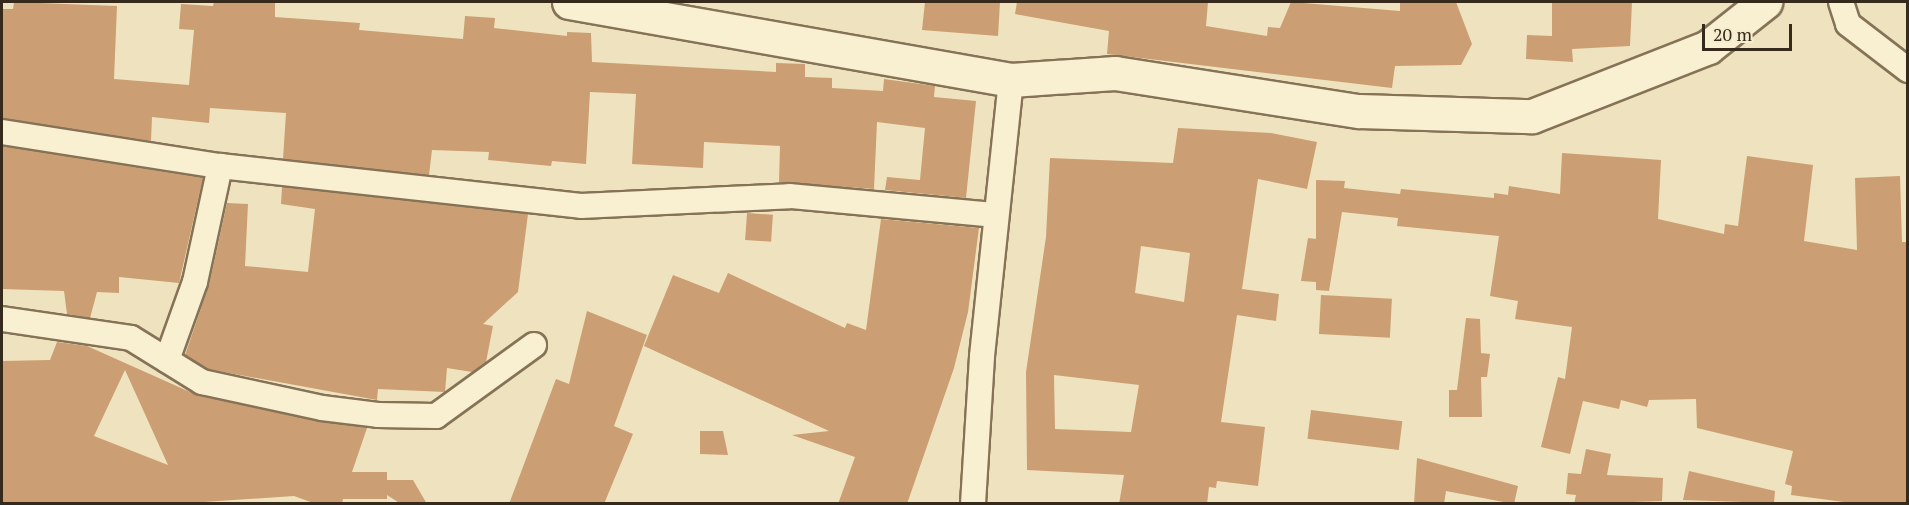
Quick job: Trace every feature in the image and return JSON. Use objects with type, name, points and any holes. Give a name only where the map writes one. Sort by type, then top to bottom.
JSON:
[{"type":"street","points":[[569,2],[1011,80],[1115,73],[1359,111],[1532,116],[1708,47],[1765,2]]},
{"type":"street","points":[[1842,2],[1848,24],[1908,70]]},
{"type":"street","points":[[973,504],[995,215],[1011,80]]},
{"type":"street","points":[[2,132],[219,166],[581,206],[790,196],[995,215]]},
{"type":"street","points":[[167,360],[195,282],[219,166]]},
{"type":"street","points":[[2,319],[131,338],[202,382],[292,403],[378,415],[436,416],[534,345]]},
{"type":"building","points":[[14,2],[117,6],[114,79],[189,85],[194,30],[179,29],[181,4],[213,6],[214,2],[275,2],[275,17],[360,23],[359,30],[463,39],[465,16],[495,18],[494,28],[567,36],[567,32],[591,33],[592,62],[776,72],[776,63],[805,64],[805,77],[832,78],[832,88],[883,91],[884,79],[935,86],[934,97],[976,101],[966,198],[885,190],[887,177],[920,180],[925,128],[877,122],[874,189],[779,182],[780,146],[704,142],[703,168],[632,164],[636,94],[590,92],[586,164],[552,161],[551,166],[488,160],[489,152],[432,150],[429,175],[283,159],[286,113],[210,108],[209,123],[152,117],[151,141],[2,118],[2,9],[13,9]]},
{"type":"building","points":[[925,2],[1000,2],[998,36],[922,30]]},
{"type":"building","points":[[1017,2],[1208,2],[1206,26],[1267,36],[1268,27],[1280,28],[1291,2],[1400,11],[1400,2],[1456,2],[1472,44],[1461,65],[1395,66],[1392,88],[1107,54],[1109,31],[1015,14]]},
{"type":"building","points":[[1552,2],[1632,2],[1630,46],[1572,49],[1573,62],[1526,59],[1527,35],[1552,36]]},
{"type":"building","points":[[1178,128],[1271,133],[1317,142],[1307,189],[1258,179],[1242,289],[1279,294],[1276,321],[1237,315],[1221,422],[1265,427],[1258,486],[1217,481],[1216,488],[1209,487],[1207,504],[1119,504],[1124,475],[1027,470],[1026,372],[1046,237],[1050,158],[1173,163]],"holes":[[[1141,246],[1190,253],[1184,302],[1135,293]],[[1054,375],[1139,385],[1131,432],[1055,429]]]},
{"type":"building","points":[[2,146],[203,178],[179,283],[119,277],[119,293],[97,292],[90,318],[67,314],[64,291],[2,289]]},
{"type":"building","points":[[1562,153],[1661,160],[1658,219],[1724,234],[1725,224],[1738,226],[1747,156],[1813,165],[1804,241],[1857,250],[1855,178],[1900,176],[1902,242],[1908,242],[1908,504],[1859,504],[1791,495],[1792,486],[1785,484],[1793,451],[1697,428],[1696,399],[1649,400],[1647,407],[1621,400],[1619,409],[1583,401],[1570,454],[1541,447],[1558,377],[1565,379],[1572,327],[1515,319],[1518,301],[1490,296],[1499,236],[1397,226],[1398,218],[1342,212],[1329,291],[1316,290],[1316,282],[1301,281],[1308,238],[1316,239],[1316,180],[1345,181],[1344,188],[1400,194],[1401,189],[1494,198],[1494,193],[1508,195],[1509,186],[1560,194]]},
{"type":"building","points":[[282,187],[528,214],[518,292],[483,324],[493,326],[486,362],[472,372],[447,368],[445,392],[378,389],[377,400],[207,369],[185,355],[209,285],[227,203],[248,204],[245,266],[308,272],[315,209],[281,204]]},
{"type":"building","points":[[747,213],[773,215],[771,242],[745,240]]},
{"type":"building","points":[[881,219],[979,228],[968,312],[954,368],[907,504],[838,504],[855,457],[792,435],[829,431],[644,346],[673,275],[719,293],[728,273],[845,328],[847,323],[866,330]]},
{"type":"building","points":[[1321,295],[1392,299],[1390,338],[1319,334]]},
{"type":"building","points":[[587,311],[647,335],[614,426],[633,434],[604,504],[509,504],[556,379],[569,384]]},
{"type":"building","points":[[1466,318],[1480,319],[1481,353],[1490,354],[1487,377],[1481,377],[1482,417],[1449,417],[1449,390],[1457,390]]},
{"type":"building","points":[[57,342],[87,346],[199,396],[367,428],[352,472],[387,472],[387,480],[413,480],[427,504],[401,504],[387,495],[387,499],[343,499],[342,504],[316,504],[294,496],[173,504],[2,504],[2,361],[50,360]],"holes":[[[125,370],[168,465],[94,436]]]},
{"type":"building","points":[[1311,410],[1402,421],[1399,450],[1307,439]]},
{"type":"building","points":[[700,431],[723,431],[728,455],[700,454]]},
{"type":"building","points":[[1586,449],[1611,454],[1607,475],[1663,478],[1662,501],[1574,504],[1576,495],[1566,494],[1568,473],[1581,474]]},
{"type":"building","points":[[1417,458],[1518,486],[1514,504],[1446,491],[1444,504],[1414,504]]},
{"type":"building","points":[[1689,471],[1775,491],[1774,503],[1683,500]]}]
